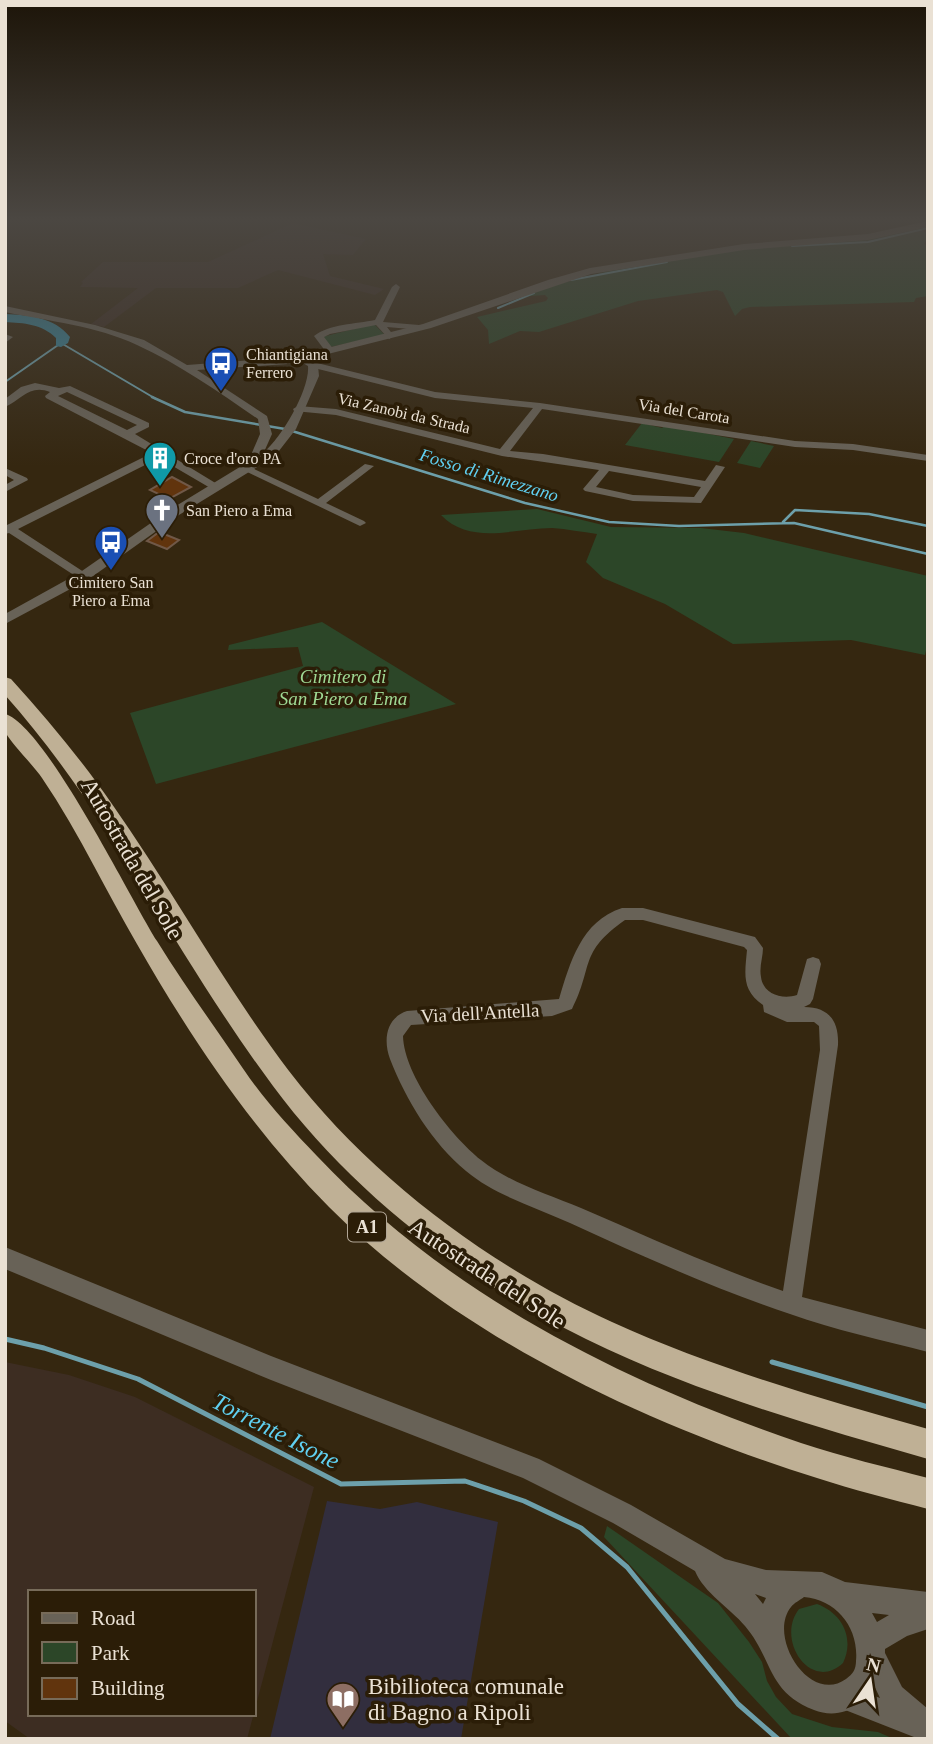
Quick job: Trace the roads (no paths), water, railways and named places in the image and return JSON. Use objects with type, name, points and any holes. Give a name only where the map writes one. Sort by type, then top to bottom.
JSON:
[{"type":"highway","name":"Autostrada del Sole","points":[[5,684],[34,714],[97,794],[250,1036],[304,1110],[363,1170],[422,1221],[505,1279],[611,1336],[722,1380],[928,1444]]},
{"type":"highway","name":"Autostrada del Sole","points":[[5,720],[51,776],[90,836],[147,942],[246,1093],[314,1174],[368,1228],[443,1284],[510,1328],[595,1374],[674,1410],[802,1458],[928,1494]]},
{"type":"street","points":[[379,323],[389,302]]},
{"type":"street","points":[[184,368],[307,360],[329,350],[419,328],[492,302]]},
{"type":"street","points":[[5,309],[84,326],[140,342],[253,409],[266,425],[261,451],[247,468]]},
{"type":"street","points":[[329,350],[321,334],[379,323],[419,328]]},
{"type":"street","points":[[379,323],[389,336]]},
{"type":"street","points":[[5,620],[84,576],[175,512],[275,449],[289,430],[314,376],[307,360]]},
{"type":"street","name":"Via del Carota","points":[[307,360],[435,395],[928,458]]},
{"type":"street","points":[[5,404],[33,385],[42,385],[59,392]]},
{"type":"street","points":[[127,434],[145,425],[68,388],[50,396],[127,434],[216,487]]},
{"type":"street","name":"Via Zanobi da Strada","points":[[298,409],[336,412],[502,453],[543,457],[708,485]]},
{"type":"street","points":[[502,453],[536,409]]},
{"type":"street","points":[[8,530],[160,453]]},
{"type":"street","points":[[319,503],[369,466]]},
{"type":"street","points":[[605,469],[589,489],[633,498],[697,501],[720,467]]},
{"type":"street","points":[[247,468],[360,523]]},
{"type":"street","points":[[5,471],[23,480],[5,489]]},
{"type":"street","points":[[8,530],[84,576]]},
{"type":"street","points":[[5,604],[51,594]]},
{"type":"street","name":"Via dell'Antella","points":[[763,997],[751,975],[756,961],[755,948],[749,942],[643,914],[622,914],[599,930],[581,954],[566,1004],[552,1009],[407,1018],[397,1025],[392,1039],[409,1080],[426,1109],[454,1148],[477,1168],[616,1235],[790,1304],[928,1341]]},
{"type":"street","points":[[763,997],[784,1005],[804,999],[813,964]]},
{"type":"street","points":[[763,997],[775,1012],[781,1014],[818,1015],[826,1021],[830,1032],[790,1304]]},
{"type":"street","points":[[5,1258],[223,1349],[530,1468],[622,1514],[686,1554],[720,1571],[745,1580],[793,1586]]},
{"type":"street","points":[[686,1554],[737,1597],[771,1635]]},
{"type":"street","points":[[928,1606],[845,1596],[819,1583],[801,1583],[793,1586],[775,1605],[771,1635],[779,1662],[797,1686],[820,1699],[844,1697],[928,1728]]},
{"type":"street","points":[[845,1596],[858,1612],[885,1684],[893,1696],[928,1728]]},
{"type":"street","points":[[844,1697],[859,1687],[864,1679],[870,1646],[900,1624],[928,1615]]},
{"type":"waterway","points":[[498,308],[511,302]]},
{"type":"waterway","points":[[5,318],[29,320],[51,327],[63,337],[61,343]]},
{"type":"waterway","name":"Fosso di Rimezzano","points":[[5,382],[61,343],[155,398]]},
{"type":"waterway","name":"Fosso di Rimezzano","points":[[155,398],[185,412],[285,429]]},
{"type":"waterway","name":"Fosso di Rimezzano","points":[[292,431],[525,503],[609,522],[679,526],[794,523],[928,554]]},
{"type":"waterway","points":[[783,522],[795,510],[869,514],[928,526]]},
{"type":"waterway","name":"Torrente Isone","points":[[5,1339],[44,1348],[138,1379],[341,1484],[465,1481],[524,1501],[581,1528],[627,1567],[738,1704],[778,1739]]},
{"type":"waterway","points":[[772,1362],[928,1407]]},
{"type":"place","name":"Chiantigiana Ferrero","points":[[221,393]]},
{"type":"place","name":"Croce d'oro PA","points":[[160,488]]},
{"type":"place","name":"San Piero a Ema","points":[[162,540]]},
{"type":"place","name":"Cimitero San Piero a Ema","points":[[111,572]]},
{"type":"place","name":"Bibilioteca comunale di Bagno a Ripoli","points":[[343,1729]]},
{"type":"park label","name":"Cimitero di San Piero a Ema","points":[[343,687]]}]
